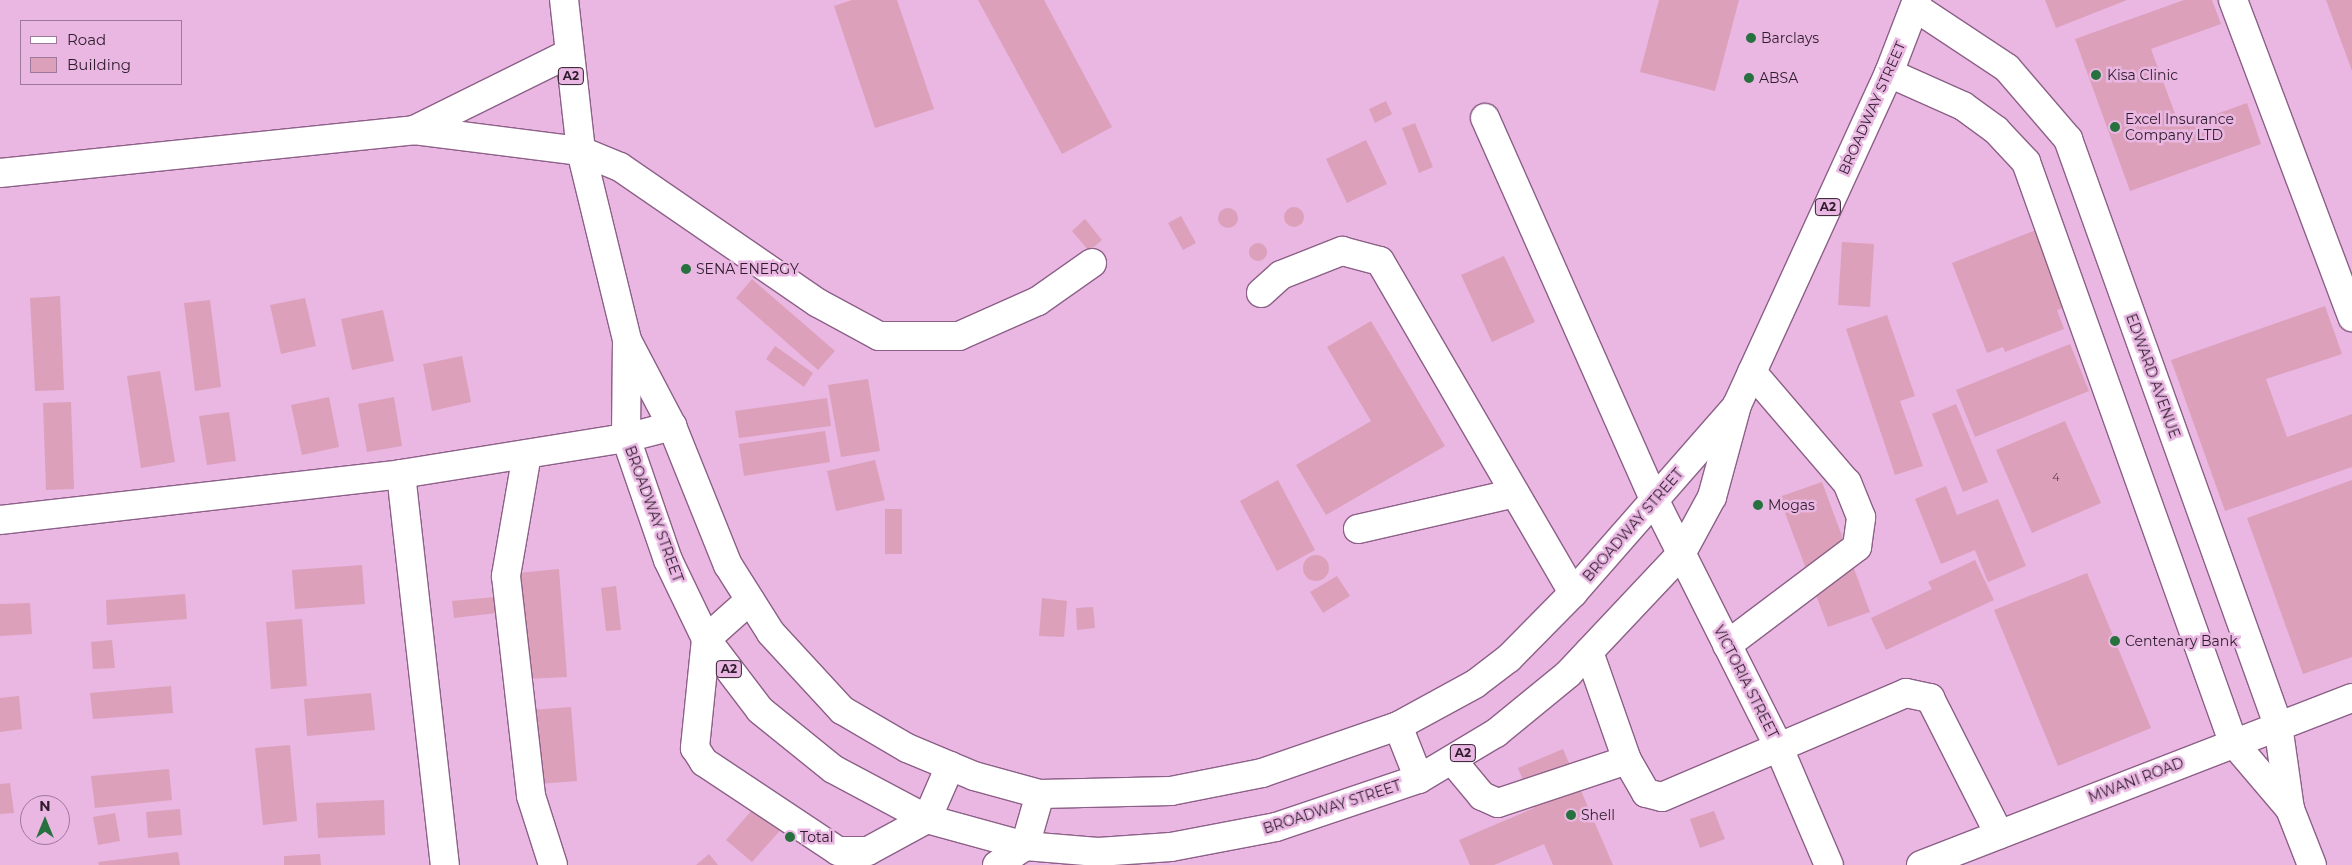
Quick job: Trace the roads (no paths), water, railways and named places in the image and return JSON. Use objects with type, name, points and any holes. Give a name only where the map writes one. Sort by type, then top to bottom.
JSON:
[{"type":"main road","name":"A2","points":[[564,0],[568,54],[582,152]]},
{"type":"main road","points":[[2233,0],[2352,316]]},
{"type":"main road","name":"BROADWAY STREET","points":[[582,152],[627,340],[626,438],[668,560],[706,639],[760,710],[833,769],[927,819],[1025,846],[1098,852],[1171,847],[1276,827],[1419,779],[1496,733],[1589,652],[1681,554],[1712,497],[1737,405],[1889,73],[1916,3]]},
{"type":"main road","name":"EDWARD AVENUE","points":[[1916,3],[2007,68],[2068,139],[2278,725],[2290,810],[2312,865]]},
{"type":"main road","points":[[414,130],[568,54]]},
{"type":"main road","name":"EDWARD AVENUE","points":[[1889,73],[1963,106],[1996,130],[2026,162],[2233,742],[2290,810]]},
{"type":"main road","name":"VICTORIA STREET","points":[[1485,118],[1656,503],[1779,748],[1829,865]]},
{"type":"main road","points":[[0,173],[414,130],[582,152],[620,166],[818,303],[879,336],[959,336],[1038,301],[1092,263]]},
{"type":"main road","points":[[1261,293],[1281,275],[1342,251],[1364,253],[1380,261],[1573,593]]},
{"type":"main road","name":"BROADWAY STREET","points":[[627,340],[672,426],[728,565],[771,633],[842,710],[907,748],[950,766],[1040,794],[1171,791],[1262,773],[1398,726],[1475,684],[1509,658],[1573,593],[1656,503],[1737,405]]},
{"type":"main road","points":[[1727,645],[1857,547],[1861,517],[1848,484],[1752,372]]},
{"type":"main road","points":[[0,520],[401,474],[626,438],[672,426]]},
{"type":"main road","points":[[527,454],[506,576],[531,796],[554,865]]},
{"type":"main road","points":[[401,474],[445,865]]},
{"type":"main road","points":[[1358,529],[1515,492]]},
{"type":"main road","points":[[750,600],[706,639],[695,748],[704,762],[838,851],[868,851],[927,819],[950,766]]},
{"type":"main road","points":[[1589,652],[1626,760],[1646,793],[1662,798],[1906,693],[1930,698],[1999,834]]},
{"type":"main road","name":"MWANI ROAD","points":[[1921,865],[2233,742],[2352,698]]},
{"type":"main road","points":[[1398,726],[1419,779]]},
{"type":"main road","points":[[1452,760],[1482,796],[1498,804],[1626,760]]},
{"type":"main road","points":[[997,865],[1025,846],[1040,794]]},
{"type":"place","name":"Barclays","points":[[1751,38]]},
{"type":"place","name":"Kisa Clinic","points":[[2096,75]]},
{"type":"place","name":"ABSA","points":[[1749,78]]},
{"type":"place","name":"Excel Insurance Company LTD","points":[[2115,127]]},
{"type":"place","name":"SENA ENERGY","points":[[686,269]]},
{"type":"place","name":"Mogas","points":[[1758,505]]},
{"type":"place","name":"Centenary Bank","points":[[2115,641]]},
{"type":"place","name":"Shell","points":[[1571,815]]},
{"type":"place","name":"Total","points":[[790,837]]}]
